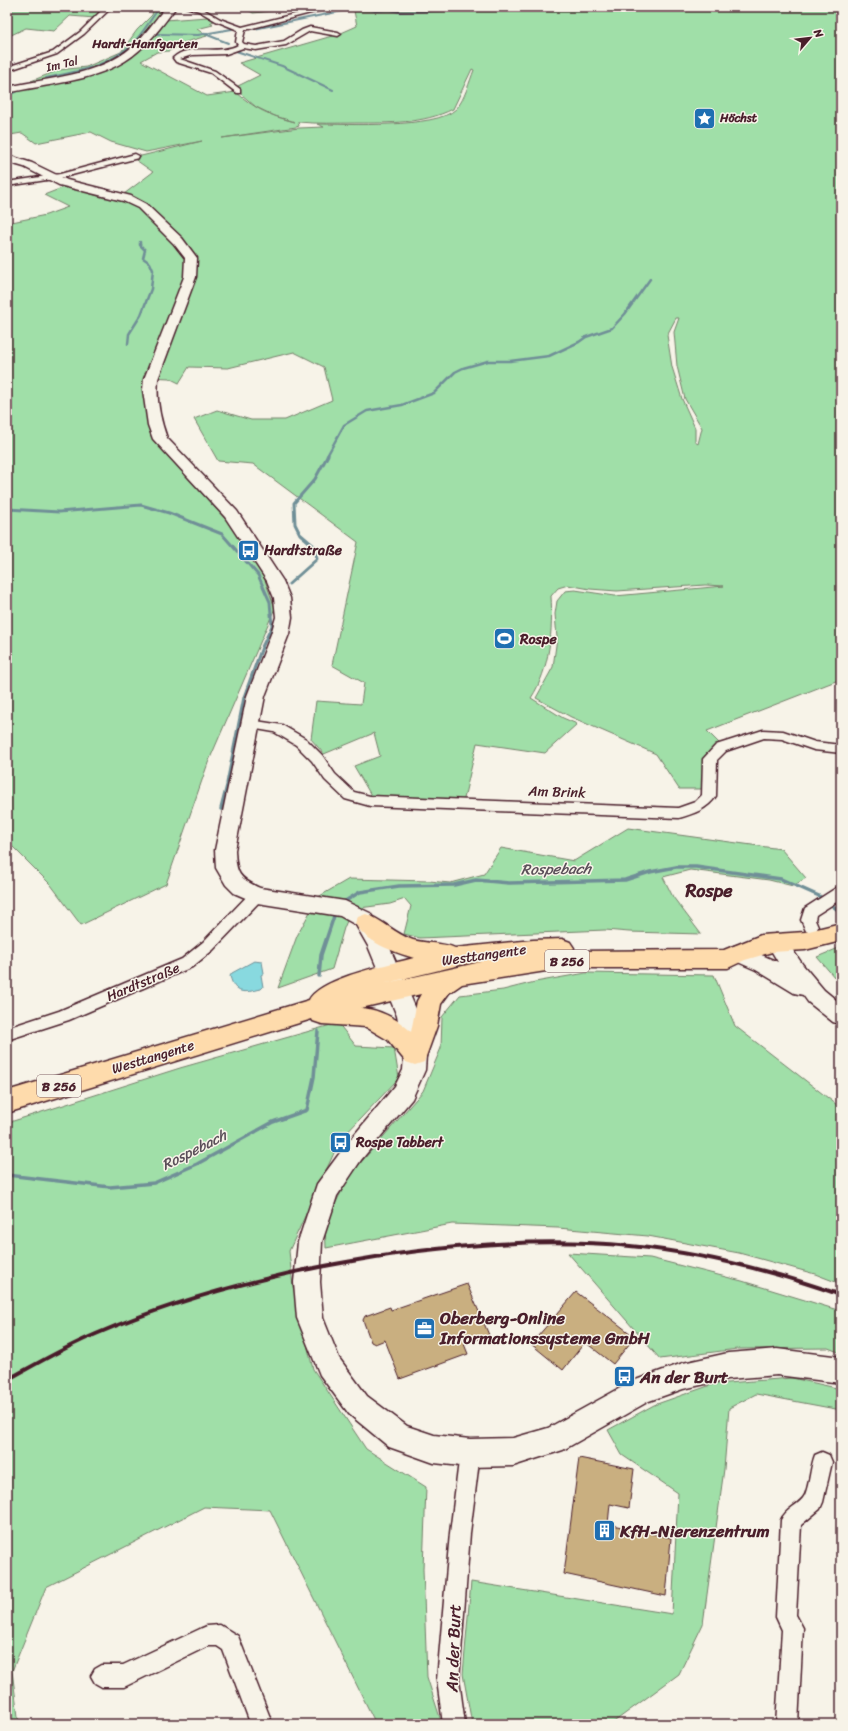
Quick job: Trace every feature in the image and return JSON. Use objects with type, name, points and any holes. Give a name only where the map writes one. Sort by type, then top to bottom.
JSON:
[{"type":"main road","name":"B 256","points":[[366,923],[385,938],[407,948],[429,953],[461,965]]},
{"type":"main road","name":"Westtangente","points":[[7,1102],[299,1012],[393,981],[533,949],[581,947],[653,948],[805,941],[841,932]]},
{"type":"main road","name":"Westtangente","points":[[461,965],[586,959],[718,960],[728,959],[738,953],[776,942]]},
{"type":"main road","points":[[415,1055],[425,1026],[429,1001],[461,965]]},
{"type":"main road","name":"B 256","points":[[299,1012],[370,1018],[397,1033],[415,1055]]},
{"type":"street","points":[[7,69],[55,53],[82,33],[109,7]]},
{"type":"street","name":"Im Tal","points":[[7,90],[79,74],[108,65],[125,56],[149,34],[172,7]]},
{"type":"street","points":[[189,7],[201,10],[218,20],[242,30],[331,7]]},
{"type":"street","points":[[237,91],[213,72],[178,61],[176,58],[188,53],[232,51],[242,46],[256,48],[286,43],[304,31],[310,29],[338,34]]},
{"type":"street","points":[[242,30],[239,42],[242,46]]},
{"type":"street","points":[[7,184],[51,177],[135,156]]},
{"type":"street","points":[[7,158],[28,165],[51,177],[79,188],[126,198],[142,206],[178,241],[191,258],[190,277],[151,378],[150,390],[154,418],[160,439],[231,514],[275,581],[282,598],[284,617],[280,634],[256,696],[225,850],[226,868],[232,880],[241,888],[257,895],[336,907],[356,913],[366,923],[378,946],[408,1016],[415,1055],[414,1070],[404,1092],[353,1153],[326,1192],[310,1242],[306,1282],[310,1318],[329,1366],[358,1406],[399,1437],[434,1449],[470,1453],[513,1452],[553,1440],[642,1390],[683,1376],[728,1366],[777,1362],[841,1370]]},
{"type":"street","name":"Am Brink","points":[[250,724],[277,728],[302,742],[317,758],[330,777],[350,796],[370,801],[450,806],[678,813],[700,805],[709,796],[710,759],[721,748],[763,734],[783,735],[814,746],[841,749]]},
{"type":"street","name":"Hardtstraße","points":[[7,1034],[64,1016],[186,963],[208,946],[257,895]]},
{"type":"street","points":[[811,927],[808,920],[810,912],[837,895]]},
{"type":"street","points":[[776,942],[795,971],[816,996]]},
{"type":"street","points":[[738,953],[764,964],[816,996],[841,1016]]},
{"type":"street","name":"An der Burt","points":[[454,1724],[448,1680],[460,1533],[470,1453]]},
{"type":"street","points":[[787,1724],[794,1628],[786,1617],[790,1520],[813,1502],[822,1462]]},
{"type":"street","points":[[102,1676],[124,1676],[207,1636],[220,1635],[231,1643],[260,1720],[260,1724]]},
{"type":"green space","points":[[7,7],[106,7],[95,18],[70,16],[54,31],[26,28],[7,37]]},
{"type":"green space","points":[[154,7],[165,7],[160,12],[161,17],[165,20],[208,17],[214,21],[210,23],[213,25],[197,29],[207,36],[186,42],[169,51],[157,52],[141,61],[207,96],[236,92],[256,107],[234,88],[260,75],[239,63],[339,34],[357,26],[354,11],[468,9],[470,7],[841,7],[841,679],[707,731],[720,744],[713,749],[706,758],[704,764],[704,789],[679,789],[656,754],[571,717],[536,698],[553,667],[557,638],[555,614],[557,601],[565,591],[575,590],[615,596],[724,586],[705,585],[617,591],[590,589],[568,585],[558,588],[551,596],[551,636],[549,649],[542,675],[531,698],[563,718],[577,724],[545,753],[477,743],[463,803],[372,797],[354,766],[380,756],[374,733],[324,754],[311,739],[316,701],[361,704],[364,683],[332,665],[358,542],[253,464],[218,461],[194,419],[217,410],[251,420],[285,420],[332,400],[324,367],[294,352],[228,368],[189,367],[179,383],[169,378],[146,377],[154,436],[167,455],[228,522],[263,575],[275,608],[208,763],[166,884],[81,925],[51,885],[7,841],[7,223],[46,215],[68,207],[44,195],[67,186],[104,198],[124,194],[153,172],[133,158],[202,141],[146,152],[111,142],[91,132],[36,143],[22,133],[10,135],[7,131],[7,92],[81,75],[105,64],[59,78],[31,81],[59,70],[86,67],[121,52],[137,30],[152,15]],"holes":[[[472,69],[474,70],[462,101],[456,109],[445,115],[430,120],[411,123],[368,125],[317,124],[324,127],[299,128],[222,138],[296,127],[299,126],[298,122],[393,123],[430,118],[453,109]],[[676,318],[679,318],[674,332],[677,366],[685,399],[702,428],[698,444],[695,442],[695,428],[682,399],[672,367],[667,335]]]},
{"type":"green space","points":[[243,7],[295,7],[293,9],[253,13]]},
{"type":"green space","points":[[628,828],[781,849],[806,878],[793,886],[769,880],[690,870],[663,877],[673,897],[701,934],[605,930],[420,938],[404,934],[411,906],[405,899],[390,904],[352,909],[344,928],[332,969],[278,988],[297,936],[318,897],[349,879],[450,883],[484,874],[501,848],[574,861]]},
{"type":"green space","points":[[841,947],[841,985],[817,957]]},
{"type":"green space","points":[[586,973],[714,975],[735,1026],[841,1108],[841,1284],[815,1274],[739,1253],[648,1236],[558,1228],[452,1224],[326,1248],[325,1223],[350,1175],[423,1091],[441,1048],[442,1017],[460,995],[503,990],[535,982]]},
{"type":"green space","points":[[338,1023],[356,1046],[394,1048],[399,1078],[340,1140],[289,1251],[293,1287],[313,1369],[366,1449],[426,1487],[423,1569],[427,1677],[442,1724],[376,1724],[270,1510],[204,1507],[46,1587],[12,1671],[19,1724],[7,1724],[7,1123],[180,1068]]},
{"type":"green space","points":[[568,1253],[650,1258],[742,1281],[841,1311],[841,1353],[828,1348],[737,1349],[660,1359]]},
{"type":"green space","points":[[792,1378],[841,1389],[841,1410],[756,1394],[729,1408],[724,1469],[703,1624],[679,1674],[611,1724],[472,1724],[463,1674],[471,1582],[672,1614],[678,1493],[622,1455],[608,1430],[654,1405],[714,1384]]},
{"type":"water","points":[[254,961],[262,962],[264,973],[261,975],[263,987],[261,989],[245,992],[238,990],[232,982],[230,976],[232,973]]},
{"type":"building","name":"Oberberg-Online Informationssysteme GmbH","points":[[467,1284],[489,1335],[464,1344],[468,1354],[400,1379],[385,1340],[375,1344],[371,1342],[363,1320],[365,1316],[390,1307],[391,1310]]},
{"type":"building","points":[[576,1292],[635,1337],[613,1364],[585,1342],[563,1370],[531,1344]]},
{"type":"building","name":"KfH-Nierenzentrum","points":[[579,1458],[634,1469],[629,1508],[610,1504],[608,1524],[671,1538],[666,1596],[564,1574]]},
{"type":"waterway","points":[[46,78],[90,68],[121,53],[138,37],[160,7]]},
{"type":"waterway","points":[[254,29],[347,10],[368,9],[375,11],[390,10],[399,12],[436,11],[474,7]]},
{"type":"waterway","points":[[157,34],[198,35],[232,29]]},
{"type":"waterway","points":[[205,34],[228,43]]},
{"type":"waterway","points":[[236,51],[282,66],[333,90]]},
{"type":"waterway","points":[[7,95],[21,90]]},
{"type":"waterway","points":[[128,344],[129,334],[141,315],[151,289],[153,270],[150,263],[143,258],[145,250],[140,245],[140,242]]},
{"type":"waterway","points":[[327,456],[344,425],[367,411],[402,405],[434,393],[455,372],[463,368],[488,361],[510,361],[549,356],[579,342],[586,337],[612,328],[625,314],[650,279]]},
{"type":"waterway","points":[[289,584],[317,559],[314,546],[300,534],[295,524],[294,503],[315,479],[328,455]]},
{"type":"waterway","points":[[7,509],[59,512],[141,505],[169,513],[222,534],[258,575],[270,602],[272,626],[262,647],[244,697],[227,783]]},
{"type":"waterway","points":[[221,809],[228,782]]},
{"type":"waterway","name":"Rospebach","points":[[342,903],[360,892],[399,886],[454,885],[476,880],[509,883],[625,880],[650,872],[676,867],[696,867],[781,879],[819,896],[841,912]]},
{"type":"waterway","name":"Rospebach","points":[[319,976],[321,955],[335,913]]},
{"type":"waterway","name":"Rospebach","points":[[7,1175],[110,1187],[154,1183],[197,1164],[273,1122],[307,1110],[314,1077],[318,1031]]},
{"type":"railway","points":[[7,1380],[84,1339],[160,1309],[192,1299],[225,1289],[324,1266],[426,1250],[494,1244],[562,1242],[630,1246],[684,1253],[737,1264],[790,1278],[841,1295]]},
{"type":"place","name":"Höchst","points":[[705,118]]},
{"type":"place","name":"Hardtstraße","points":[[248,550]]},
{"type":"place","name":"Rospe","points":[[505,639]]},
{"type":"place","name":"Rospe Tabbert","points":[[341,1142]]},
{"type":"place","name":"Oberberg-Online Informationssysteme GmbH","points":[[425,1328]]},
{"type":"place","name":"An der Burt","points":[[625,1377]]},
{"type":"place","name":"KfH-Nierenzentrum","points":[[605,1531]]},
{"type":"district","name":"Hardt-Hanfgarten","points":[[145,43]]},
{"type":"district","name":"Rospe","points":[[709,891]]}]
